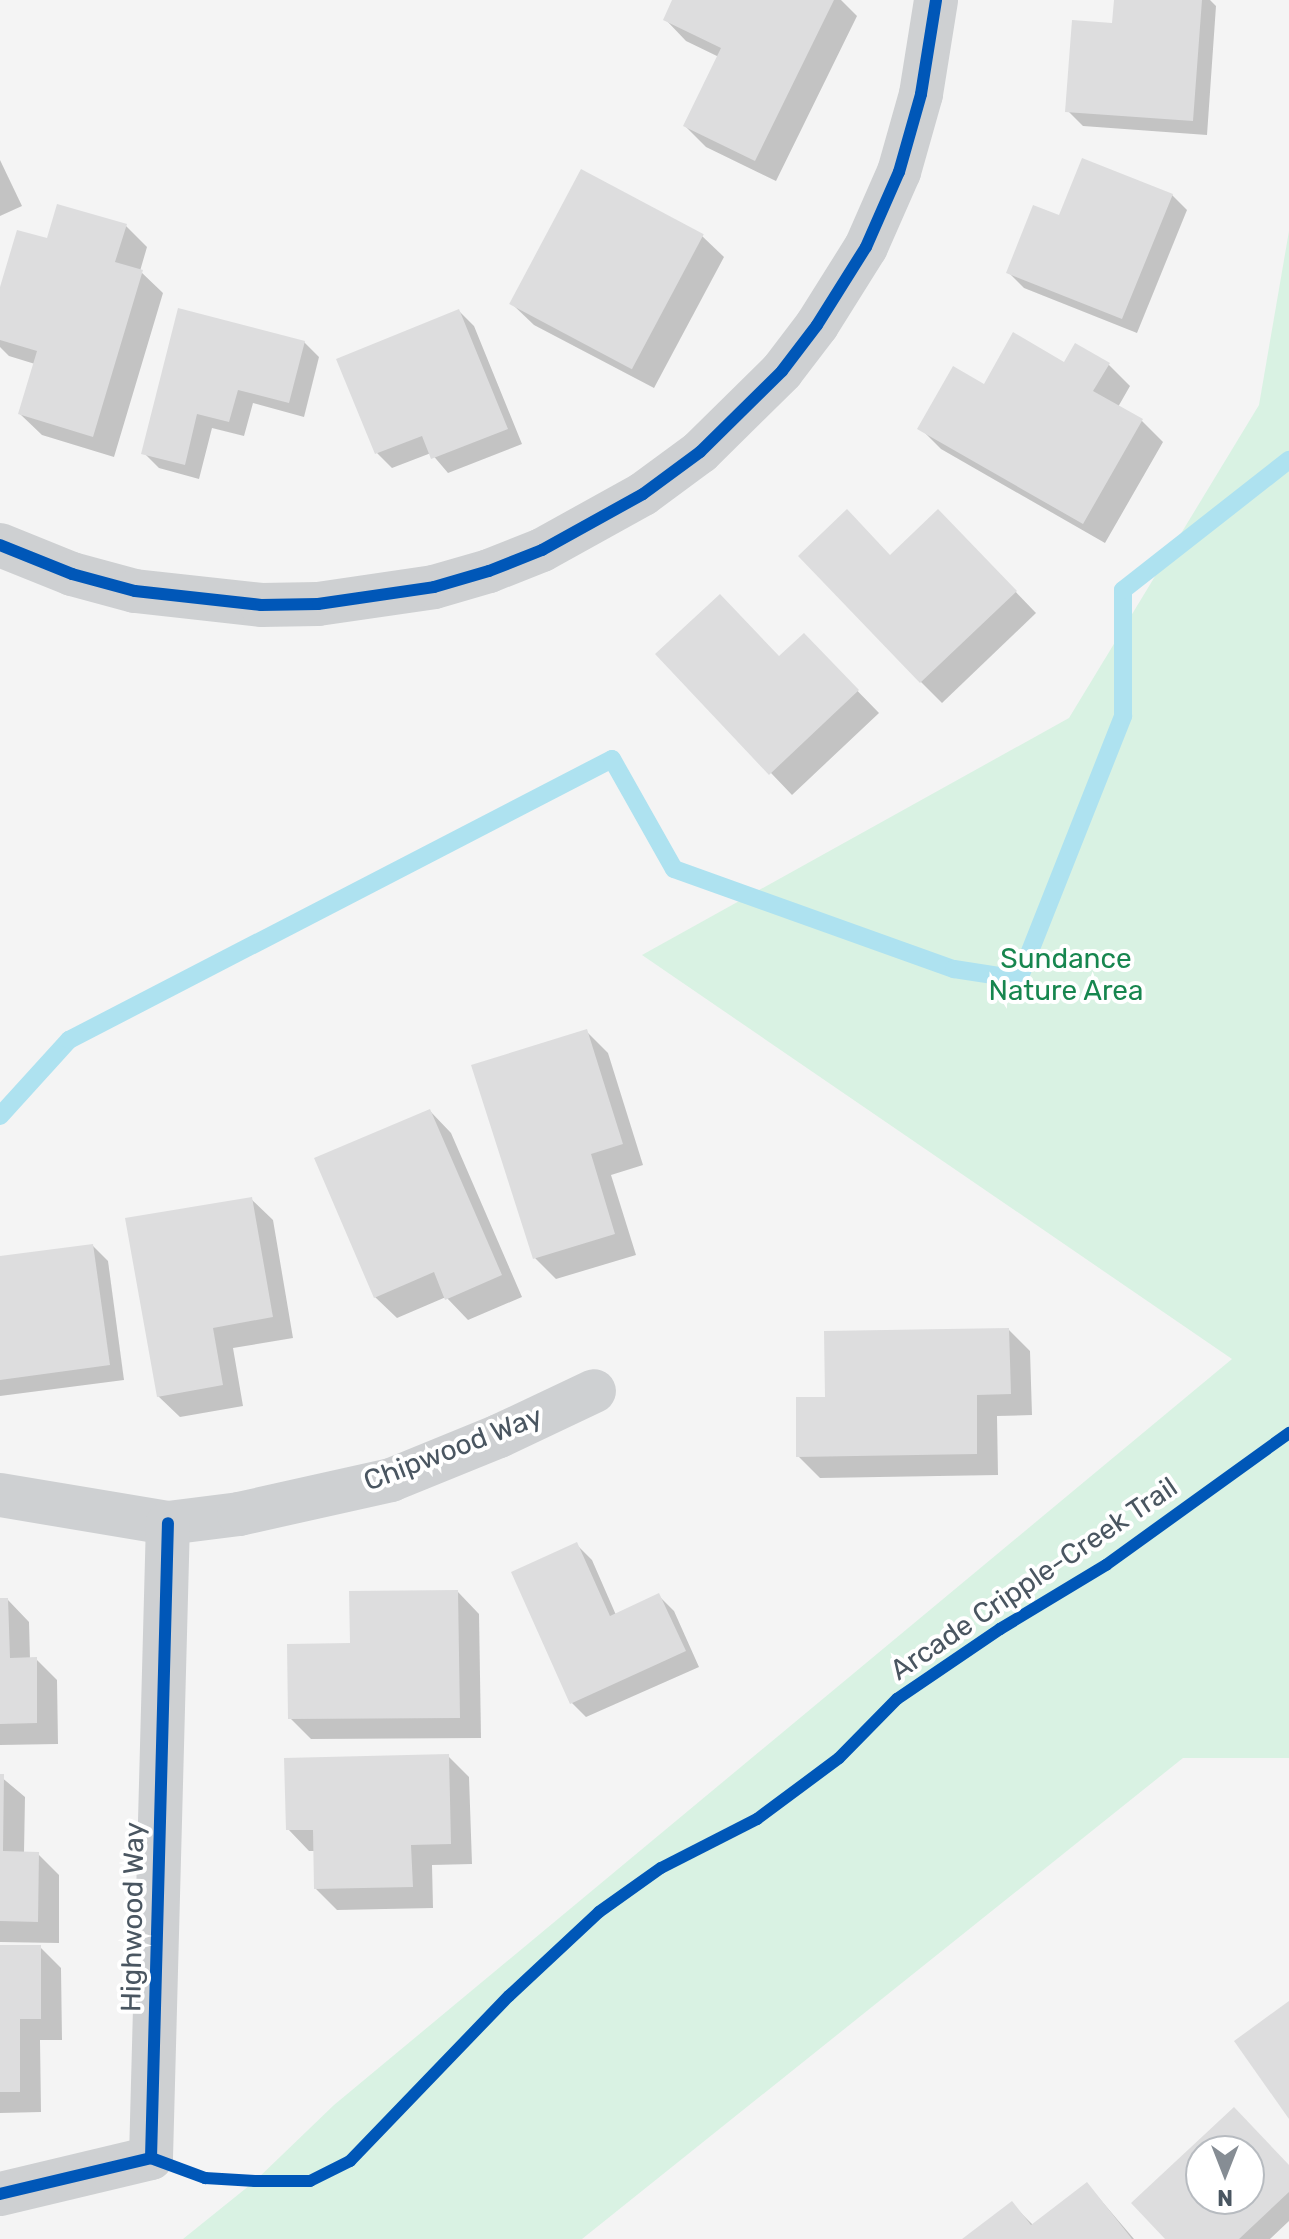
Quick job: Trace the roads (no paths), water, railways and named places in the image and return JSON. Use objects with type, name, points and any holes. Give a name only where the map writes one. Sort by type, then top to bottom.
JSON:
[{"type":"street","points":[[0,545],[72,574],[135,591],[191,600],[261,605],[318,604],[405,593],[489,571],[542,550],[643,494],[700,452],[782,371],[817,325],[866,247],[899,172],[921,94],[936,0]]},
{"type":"street","name":"Chipwood Way","points":[[168,1523],[239,1514],[391,1480],[499,1436],[594,1391]]},
{"type":"street","points":[[0,1495],[168,1523]]},
{"type":"street","name":"Highwood Way","points":[[0,2194],[151,2158],[168,1523]]},
{"type":"waterway","points":[[0,1116],[69,1040],[612,759],[674,869],[954,969],[1019,979],[1123,716],[1123,590],[1289,460]]},
{"type":"park label","name":"Sundance Nature Area","points":[[1066,975]]}]
